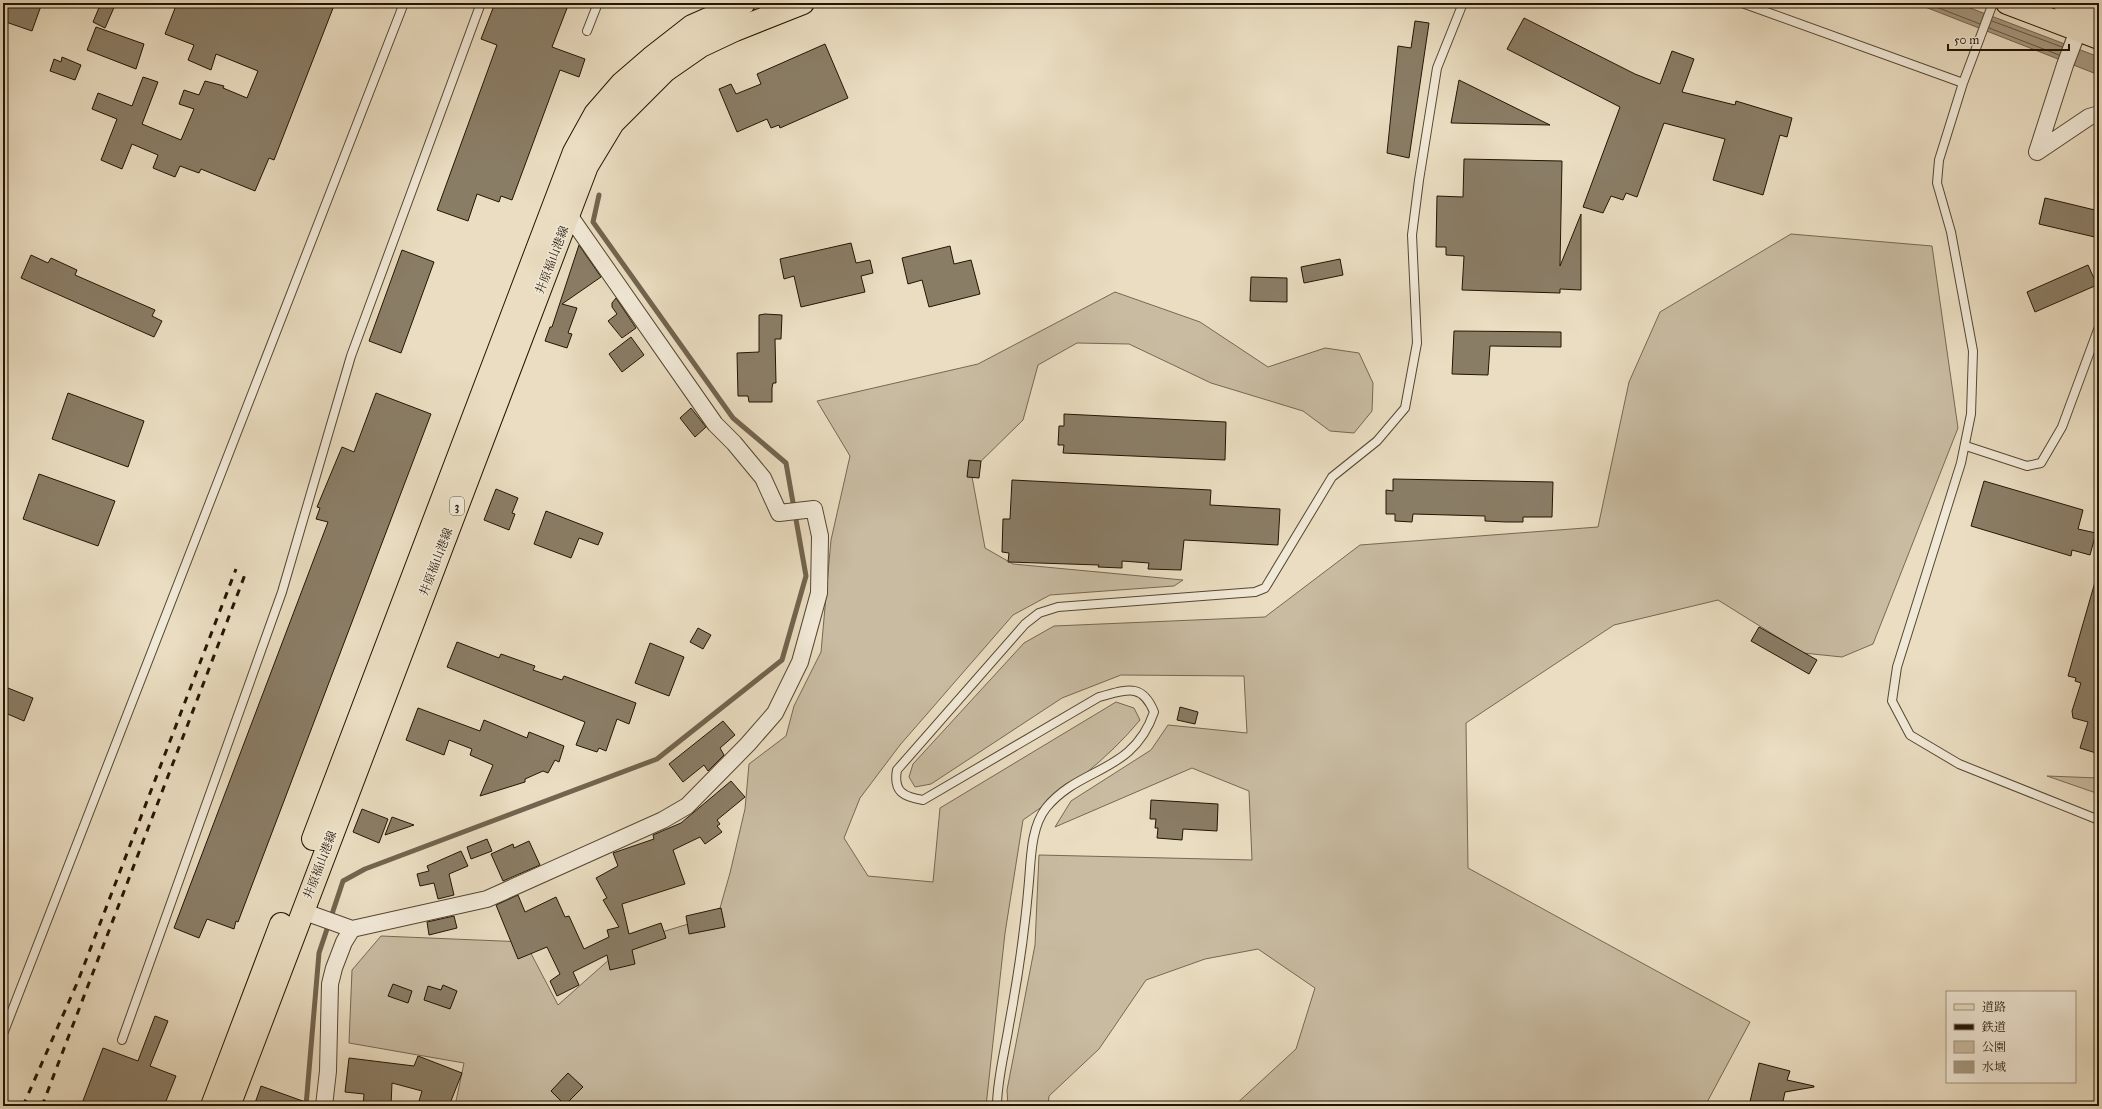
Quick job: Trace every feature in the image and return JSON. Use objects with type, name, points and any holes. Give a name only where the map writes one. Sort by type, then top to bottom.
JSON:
[{"type":"main road","name":"井原福山港線","points":[[212,1106],[574,152],[595,114],[622,84],[650,58],[692,26],[744,3]]},
{"type":"main road","name":"井原福山港線","points":[[229,1106],[312,914],[587,166],[613,123],[666,71],[701,46],[735,30],[803,3]]},
{"type":"main road","points":[[2007,3],[2084,25]]},
{"type":"main road","points":[[2064,3],[2084,25],[2099,38]]},
{"type":"street","points":[[2084,25],[2065,65],[2037,152],[2089,117],[2099,114]]},
{"type":"street","points":[[312,914],[348,927],[487,899],[649,827],[687,806],[748,744],[775,713],[800,662],[819,593],[820,536],[814,509],[778,513],[763,478],[734,443],[715,424],[569,214]]},
{"type":"street","points":[[324,1106],[328,1071],[330,984],[348,927]]},
{"type":"lane","points":[[3,1034],[404,3]]},
{"type":"lane","points":[[122,1040],[282,592],[351,356],[481,3]]},
{"type":"lane","points":[[587,31],[598,3]]},
{"type":"lane","points":[[997,1106],[1024,939],[1030,860],[1038,824],[1046,809],[1063,792],[1127,754],[1148,729],[1154,712],[1149,699],[1140,692],[1127,690],[1099,697],[923,800],[909,798],[900,791],[895,780],[897,770],[1025,624],[1039,613],[1058,607],[1255,592],[1265,588],[1332,477],[1377,441],[1406,408],[1417,343],[1412,235],[1419,180],[1437,68],[1463,3]]},
{"type":"lane","points":[[1742,3],[1963,83]]},
{"type":"lane","points":[[1993,3],[1963,83],[1939,160],[1937,183],[1951,232],[1973,351],[1971,414],[1966,446],[1897,667],[1892,701],[1910,736],[1959,764],[2099,820]]},
{"type":"lane","points":[[1966,446],[2027,466],[2041,463],[2062,427],[2099,327]]},
{"type":"green space","points":[[1791,234],[1932,246],[1958,428],[1873,644],[1842,657],[1803,653],[1718,600],[1614,625],[1466,723],[1468,868],[1750,1022],[1705,1106],[1234,1106],[1296,1049],[1315,988],[1258,949],[1205,959],[1146,980],[1099,1049],[1049,1096],[1048,1106],[1008,1106],[1007,1090],[1035,945],[1039,855],[1252,860],[1249,791],[1192,768],[1055,827],[1071,801],[1151,750],[1168,725],[1247,733],[1244,676],[1121,675],[1062,698],[931,784],[915,787],[909,777],[913,764],[1024,643],[1054,626],[1265,617],[1360,545],[1598,527],[1629,382],[1660,312]]},
{"type":"green space","points":[[1115,292],[1200,322],[1268,367],[1325,348],[1359,353],[1373,383],[1372,411],[1354,433],[1330,431],[1303,411],[1211,383],[1129,344],[1077,343],[1038,365],[1023,420],[971,471],[985,548],[1013,564],[1183,580],[1174,586],[1050,595],[1013,615],[900,745],[860,798],[844,838],[868,876],[933,882],[940,808],[1116,702],[1134,708],[1140,720],[1128,734],[1085,774],[1023,820],[1005,933],[986,1106],[455,1106],[464,1063],[349,1043],[352,970],[381,936],[525,942],[558,1005],[629,942],[718,915],[730,873],[745,809],[749,764],[786,736],[794,706],[821,652],[831,540],[850,456],[817,401],[978,364]]},
{"type":"green space","points":[[2047,776],[2099,778],[2099,794]]},
{"type":"water","points":[[1915,3],[1957,3],[2099,57],[2099,75]]},
{"type":"building","points":[[3,3],[42,3],[32,31],[3,21]]},
{"type":"building","points":[[101,3],[116,3],[105,28],[93,22]]},
{"type":"building","points":[[177,3],[335,3],[274,160],[269,158],[255,191],[201,169],[199,173],[180,166],[175,177],[153,168],[158,155],[132,144],[122,169],[101,160],[117,119],[92,109],[98,93],[132,106],[143,77],[158,82],[142,124],[181,140],[194,109],[179,104],[184,90],[199,95],[205,81],[224,86],[223,88],[247,98],[258,71],[216,54],[211,70],[188,60],[194,45],[165,34]]},
{"type":"building","points":[[495,3],[569,3],[552,47],[585,59],[579,77],[560,70],[512,200],[501,196],[499,202],[477,194],[468,221],[437,210],[497,45],[481,39]]},
{"type":"building","points":[[1524,18],[1635,74],[1660,84],[1672,51],[1694,59],[1682,92],[1735,105],[1736,101],[1792,118],[1787,137],[1780,135],[1763,195],[1713,180],[1725,139],[1664,123],[1637,197],[1626,193],[1623,200],[1611,196],[1603,213],[1583,207],[1620,107],[1507,49]]},
{"type":"building","points":[[1415,21],[1429,23],[1409,158],[1387,153],[1398,46],[1411,48]]},
{"type":"building","points":[[96,27],[144,44],[136,69],[87,50]]},
{"type":"building","points":[[825,44],[848,98],[780,128],[779,125],[771,128],[767,119],[737,132],[719,89],[731,84],[736,94],[761,84],[757,74]]},
{"type":"building","points":[[62,57],[81,65],[75,80],[50,71],[54,59],[61,62]]},
{"type":"building","points":[[1459,80],[1550,125],[1451,123]]},
{"type":"building","points":[[1464,159],[1562,161],[1560,266],[1581,214],[1581,290],[1560,289],[1560,293],[1462,290],[1464,256],[1446,255],[1446,247],[1436,247],[1437,196],[1463,197]]},
{"type":"building","points":[[2045,198],[2099,211],[2099,238],[2039,224]]},
{"type":"building","points":[[851,243],[856,263],[870,260],[873,273],[861,276],[865,292],[801,307],[794,276],[784,279],[780,259]]},
{"type":"building","points":[[579,245],[601,277],[562,304],[577,308],[568,333],[572,334],[567,348],[545,341],[550,327],[552,327]]},
{"type":"building","points":[[950,246],[954,264],[971,260],[980,294],[929,307],[922,280],[908,284],[902,258]]},
{"type":"building","points":[[402,250],[434,262],[401,353],[369,341]]},
{"type":"building","points":[[31,255],[48,263],[51,258],[77,270],[75,275],[155,310],[152,316],[162,321],[154,337],[21,278]]},
{"type":"building","points":[[1340,259],[1343,275],[1304,283],[1301,267]]},
{"type":"building","points":[[2088,265],[2097,285],[2035,312],[2027,292]]},
{"type":"building","points":[[1251,277],[1287,278],[1287,302],[1250,301]]},
{"type":"building","points":[[616,298],[636,328],[622,338],[608,321],[617,314],[612,307],[612,303]]},
{"type":"building","points":[[759,315],[782,315],[781,339],[775,339],[776,383],[773,383],[772,402],[749,402],[748,396],[738,396],[737,353],[759,352]]},
{"type":"building","points":[[1454,331],[1561,332],[1561,347],[1490,346],[1488,375],[1452,374]]},
{"type":"building","points":[[631,337],[644,355],[622,372],[609,354]]},
{"type":"building","points":[[68,393],[144,421],[128,467],[52,439]]},
{"type":"building","points":[[376,393],[431,414],[238,922],[236,921],[234,929],[207,919],[199,938],[174,928],[328,522],[316,519],[320,508],[317,507],[342,447],[354,452]]},
{"type":"building","points":[[691,408],[706,427],[695,437],[680,418]]},
{"type":"building","points":[[1064,414],[1226,422],[1225,460],[1063,453],[1064,445],[1058,445],[1059,426],[1064,426]]},
{"type":"building","points":[[969,460],[981,461],[979,478],[967,477]]},
{"type":"building","points":[[39,474],[115,501],[98,546],[23,519]]},
{"type":"building","points":[[1393,479],[1553,482],[1552,517],[1523,517],[1523,522],[1506,522],[1485,521],[1485,516],[1413,514],[1412,522],[1395,521],[1395,514],[1386,514],[1386,490],[1393,491]]},
{"type":"building","points":[[1012,480],[1211,490],[1210,505],[1280,509],[1278,545],[1184,540],[1181,570],[1148,569],[1149,563],[1122,561],[1122,568],[1098,567],[1099,565],[1008,562],[1009,553],[1002,552],[1003,519],[1010,519]]},
{"type":"building","points":[[1984,481],[2083,510],[2078,529],[2096,533],[2090,555],[2072,550],[2071,556],[1971,526]]},
{"type":"building","points":[[496,489],[518,498],[512,513],[515,514],[509,530],[484,520]]},
{"type":"building","points":[[546,511],[603,533],[598,545],[579,538],[571,558],[534,544]]},
{"type":"building","points":[[2095,582],[2099,583],[2099,754],[2080,748],[2088,722],[2073,718],[2072,711],[2081,683],[2075,681],[2076,678],[2068,676]]},
{"type":"building","points":[[1759,627],[1817,660],[1809,674],[1751,641]]},
{"type":"building","points":[[698,628],[711,635],[703,649],[690,642]]},
{"type":"building","points":[[457,642],[499,658],[501,654],[535,666],[533,670],[562,680],[564,676],[636,703],[629,724],[617,719],[606,751],[599,748],[597,752],[576,745],[585,722],[447,667]]},
{"type":"building","points":[[650,643],[684,657],[669,696],[635,683]]},
{"type":"building","points":[[3,686],[33,698],[24,721],[3,712]]},
{"type":"building","points":[[1180,707],[1198,712],[1195,724],[1177,720]]},
{"type":"building","points":[[418,708],[480,731],[484,720],[527,738],[529,732],[564,746],[559,762],[555,760],[548,773],[543,771],[525,779],[525,782],[480,796],[493,765],[470,755],[472,749],[449,740],[444,755],[406,740]]},
{"type":"building","points":[[723,721],[735,735],[720,748],[724,755],[708,771],[704,765],[683,782],[669,764]]},
{"type":"building","points":[[731,781],[745,797],[717,820],[720,824],[717,826],[722,832],[705,844],[700,837],[673,850],[685,884],[622,904],[629,934],[661,923],[666,938],[632,950],[635,964],[610,970],[607,955],[573,972],[579,985],[557,996],[550,981],[560,974],[547,947],[518,959],[496,905],[518,895],[525,912],[556,897],[565,917],[569,916],[584,949],[609,937],[607,930],[619,927],[603,900],[607,898],[596,878],[618,866],[613,853],[654,839],[653,835],[681,823]]},
{"type":"building","points":[[1151,800],[1218,804],[1217,831],[1183,829],[1182,840],[1157,838],[1158,828],[1155,828],[1156,819],[1150,819]]},
{"type":"building","points":[[362,809],[388,819],[379,843],[353,832]]},
{"type":"building","points":[[392,817],[414,825],[385,835]]},
{"type":"building","points":[[487,839],[492,851],[471,859],[467,847]]},
{"type":"building","points":[[529,841],[540,865],[503,881],[491,854],[513,844],[514,848]]},
{"type":"building","points":[[461,851],[468,866],[449,874],[454,895],[438,899],[434,883],[420,886],[417,874],[429,871],[427,866]]},
{"type":"building","points":[[721,908],[725,927],[689,934],[686,916]]},
{"type":"building","points":[[454,916],[457,928],[429,935],[427,922]]},
{"type":"building","points":[[393,984],[412,991],[408,1003],[388,996]]},
{"type":"building","points":[[443,985],[457,991],[450,1009],[424,1000],[428,986],[441,990]]},
{"type":"building","points":[[155,1016],[168,1021],[150,1066],[176,1076],[164,1106],[81,1106],[103,1048],[138,1061]]},
{"type":"building","points":[[418,1056],[462,1073],[449,1106],[424,1106],[425,1103],[419,1101],[422,1091],[392,1083],[391,1106],[363,1106],[364,1094],[345,1092],[349,1058],[414,1066]]},
{"type":"building","points":[[1759,1063],[1790,1071],[1787,1080],[1814,1087],[1785,1092],[1782,1106],[1749,1106]]},
{"type":"building","points":[[568,1073],[583,1087],[565,1105],[551,1091]]},
{"type":"building","points":[[261,1086],[311,1104],[311,1106],[254,1106]]},
{"type":"waterway","points":[[306,1106],[319,953],[343,881],[365,869],[657,759],[782,660],[806,576],[786,463],[733,418],[593,222],[599,195]]},
{"type":"railway","points":[[23,1106],[78,981],[236,569]]},
{"type":"railway","points":[[42,1106],[246,572]]}]
